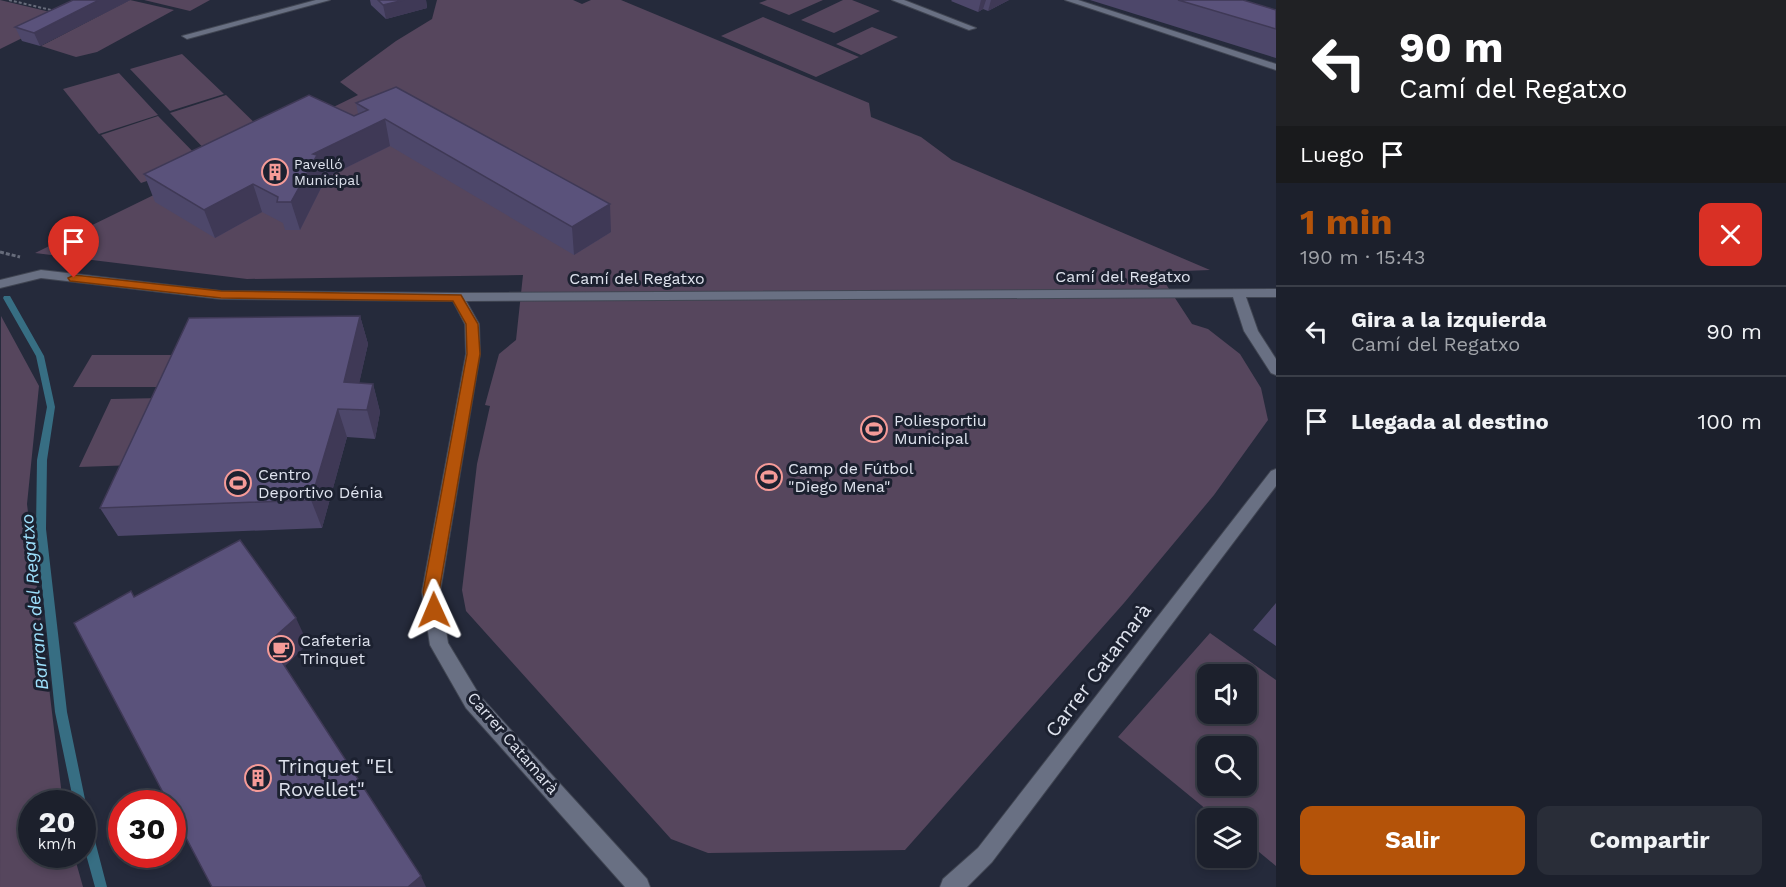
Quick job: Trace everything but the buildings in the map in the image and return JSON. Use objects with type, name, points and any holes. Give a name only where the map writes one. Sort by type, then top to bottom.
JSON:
[{"type":"street","points":[[187,36],[326,0]]},
{"type":"street","points":[[896,0],[972,28]]},
{"type":"street","points":[[1068,0],[1276,67]]},
{"type":"street","name":"Camí del Regatxo","points":[[0,284],[41,274],[221,294],[457,297],[1276,293]]},
{"type":"street","points":[[1238,293],[1251,331],[1276,370]]},
{"type":"street","name":"Carrer Catamarà","points":[[457,297],[472,324],[473,354],[431,592],[439,645],[473,702],[639,887]]},
{"type":"street","name":"Carrer Catamarà","points":[[951,887],[985,855],[1276,475]]},
{"type":"path","points":[[9,0],[62,12]]},
{"type":"shaded area","points":[[0,0],[67,16],[0,49]]},
{"type":"shaded area","points":[[130,0],[174,10],[97,52],[76,57],[41,46]]},
{"type":"shaded area","points":[[144,0],[210,0],[190,11]]},
{"type":"shaded area","name":"Poliesportiu Municipal","points":[[437,0],[573,0],[582,4],[591,0],[621,0],[869,103],[871,117],[921,137],[952,160],[1210,270],[1158,272],[1192,324],[1208,329],[1240,354],[1261,388],[1268,420],[1214,495],[1124,603],[905,850],[708,853],[671,839],[466,611],[462,590],[477,464],[490,406],[485,405],[499,354],[516,340],[523,275],[247,279],[35,253],[358,95],[340,82],[396,41],[432,19]]},
{"type":"shaded area","points":[[767,0],[823,0],[789,15],[759,3]]},
{"type":"shaded area","points":[[843,0],[852,0],[880,11],[834,33],[801,20]]},
{"type":"shaded area","points":[[763,17],[859,57],[816,77],[721,36]]},
{"type":"shaded area","points":[[872,27],[898,37],[861,55],[836,44]]},
{"type":"shaded area","points":[[182,54],[224,94],[170,111],[130,69]]},
{"type":"shaded area","points":[[119,73],[158,115],[99,134],[63,89]]},
{"type":"shaded area","points":[[226,95],[269,137],[213,158],[170,113]]},
{"type":"shaded area","points":[[158,116],[203,162],[141,183],[101,135]]},
{"type":"shaded area","points":[[1,316],[39,386],[27,504],[61,790],[18,790],[18,868],[78,868],[83,887],[0,887]]},
{"type":"shaded area","points":[[92,355],[181,355],[166,387],[73,387]]},
{"type":"shaded area","points":[[162,398],[135,465],[79,467],[111,399]]},
{"type":"shaded area","points":[[1210,633],[1254,664],[1197,664],[1197,724],[1257,724],[1257,666],[1276,680],[1276,866],[1257,850],[1257,808],[1205,808],[1118,737]]},
{"type":"waterway","name":"Barranc del Regatxo","points":[[7,298],[40,356],[51,407],[42,460],[41,529],[61,712],[77,790]]},
{"type":"waterway","name":"Barranc del Regatxo","points":[[96,868],[101,887]]},
{"type":"place","name":"Pavelló Municipal","points":[[275,172]]},
{"type":"place","name":"Poliesportiu Municipal","points":[[874,429]]},
{"type":"place","name":"Camp de Fútbol \"Diego Mena\"","points":[[769,477]]},
{"type":"place","name":"Centro Deportivo Dénia","points":[[238,483]]},
{"type":"place","name":"Cafeteria Trinquet","points":[[281,649]]},
{"type":"place","name":"Trinquet \"El Rovellet\"","points":[[258,778]]},
{"type":"route","points":[[74,278],[221,294],[457,297],[472,324],[473,354],[431,592],[434,610]]}]
